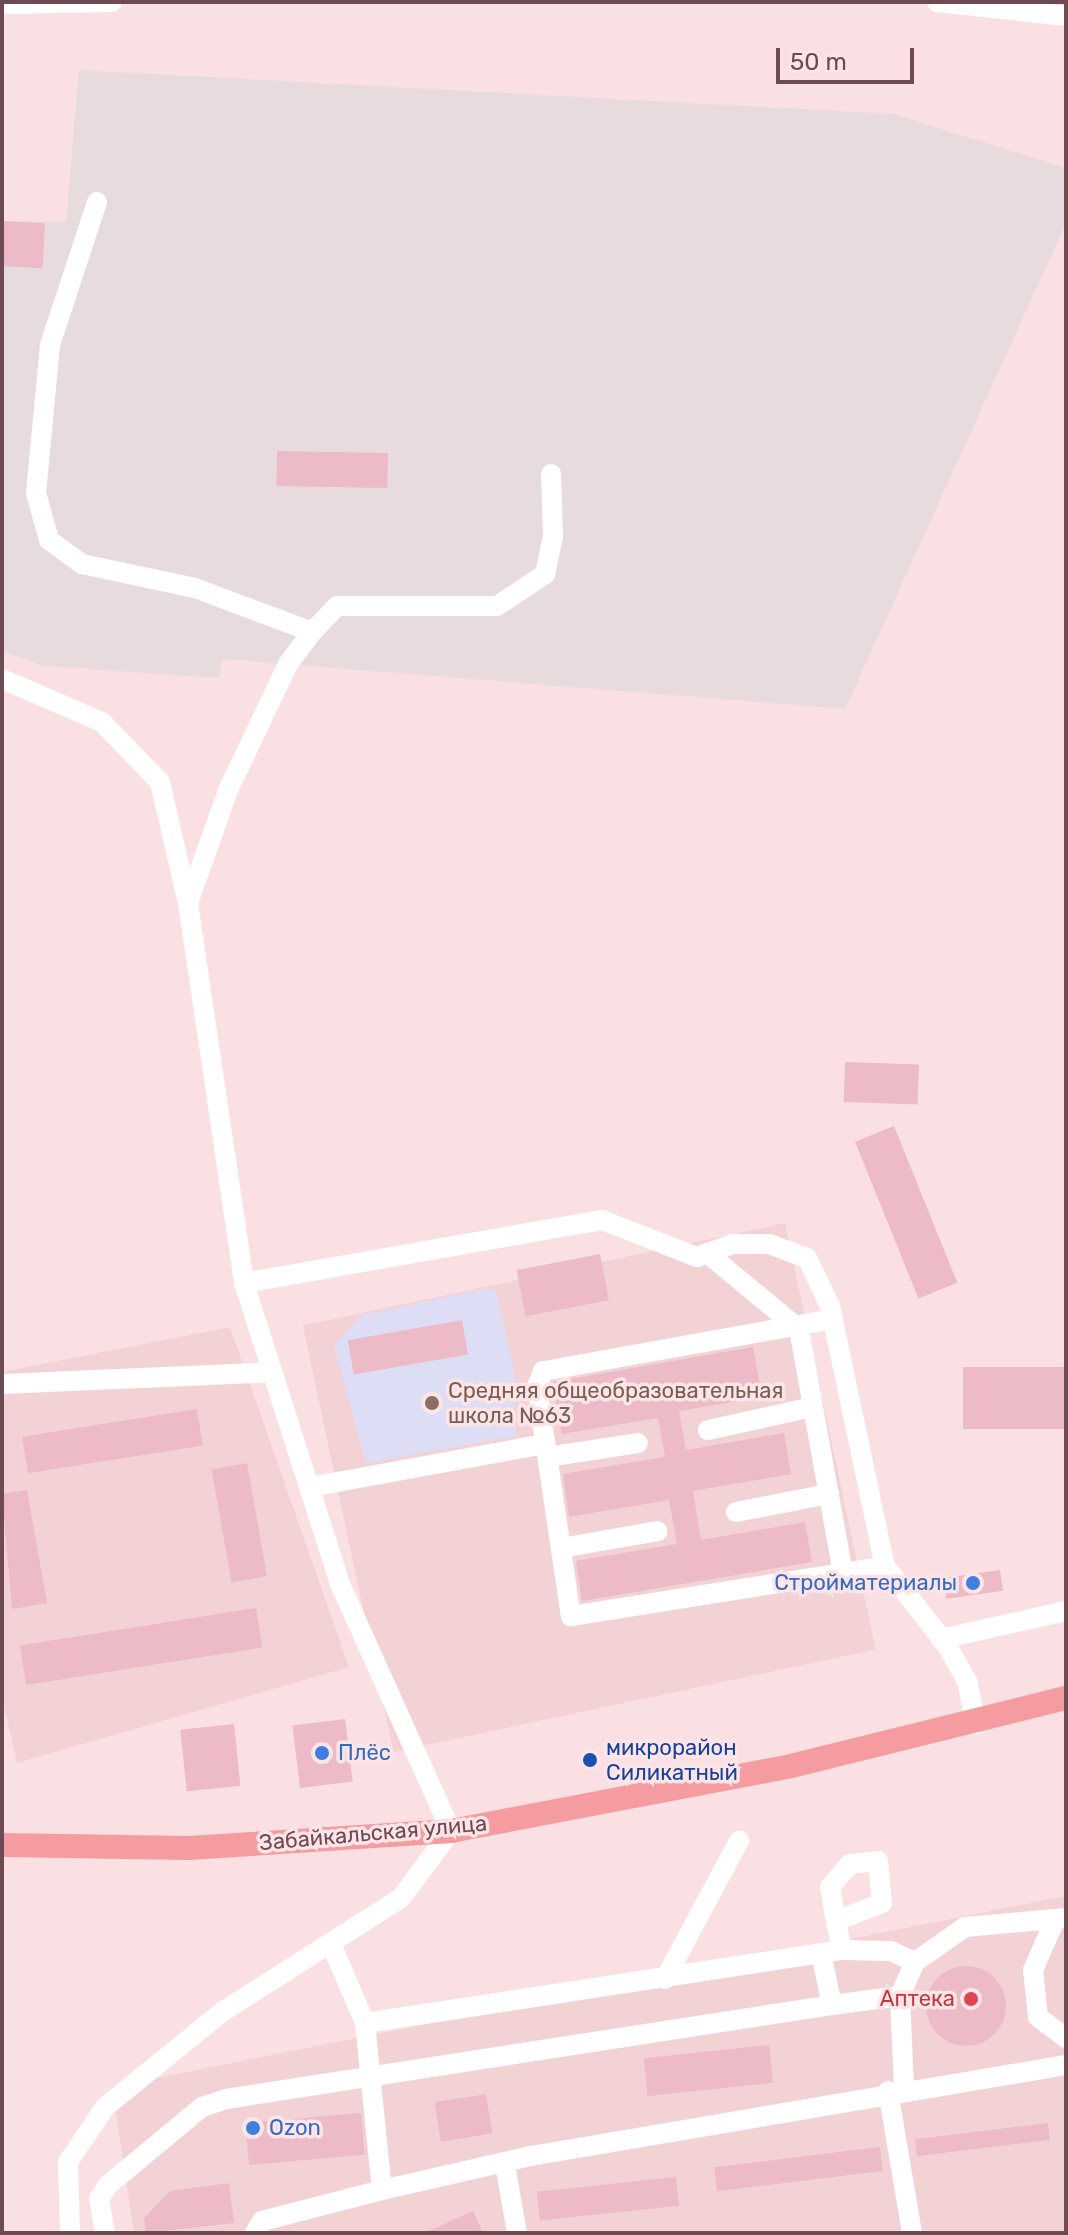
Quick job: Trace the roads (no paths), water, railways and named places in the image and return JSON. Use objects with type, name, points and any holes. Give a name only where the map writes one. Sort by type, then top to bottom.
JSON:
[{"type":"main road","name":"Забайкальская улица","points":[[2,1845],[189,1848],[451,1831],[975,1724],[1066,1698]]},
{"type":"street","points":[[2,4],[112,2]]},
{"type":"street","points":[[937,2],[1066,16]]},
{"type":"street","points":[[97,202],[50,345],[36,493],[49,540],[82,564],[195,588],[312,632]]},
{"type":"street","points":[[188,903],[229,788],[288,664],[312,632],[337,606],[497,606],[545,574],[553,536],[551,474]]},
{"type":"street","points":[[2,679],[102,722],[160,782],[188,903],[244,1283],[340,1584],[451,1831],[401,1898],[332,1946],[222,2012],[105,2107],[68,2162],[70,2233]]},
{"type":"street","points":[[244,1283],[602,1220],[697,1257],[769,1244],[807,1258],[833,1319],[885,1566],[941,1639],[968,1683],[975,1724]]},
{"type":"street","points":[[707,1253],[799,1329],[843,1573]]},
{"type":"street","points":[[833,1319],[799,1329],[543,1371],[537,1387],[571,1616],[885,1566]]},
{"type":"street","points":[[2,1384],[273,1372]]},
{"type":"street","points":[[708,1430],[813,1407]]},
{"type":"street","points":[[310,1487],[546,1450],[638,1443]]},
{"type":"street","points":[[736,1512],[829,1494]]},
{"type":"street","points":[[561,1548],[658,1531]]},
{"type":"street","points":[[941,1639],[1066,1611]]},
{"type":"street","points":[[665,1979],[739,1841]]},
{"type":"street","points":[[912,2233],[896,2089],[900,1996],[915,1962],[965,1927],[1060,1920]]},
{"type":"street","points":[[1060,1920],[1033,1970],[1038,2017],[1066,2038]]},
{"type":"street","points":[[832,2005],[831,1952],[836,1921]]},
{"type":"street","points":[[332,1946],[365,2023],[374,2077],[382,2190]]},
{"type":"street","points":[[365,2023],[831,1952],[891,1951],[915,1962]]},
{"type":"street","points":[[105,2233],[99,2199],[108,2185],[202,2107],[374,2077],[900,1996]]},
{"type":"street","points":[[255,2233],[262,2221],[382,2190],[896,2089],[1066,2065]]},
{"type":"street","points":[[505,2165],[517,2233]]},
{"type":"place","name":"Средняя общеобразовательная школа №63","points":[[432,1403]]},
{"type":"place","name":"Стройматериалы","points":[[973,1583]]},
{"type":"place","name":"Плёс","points":[[322,1753]]},
{"type":"place","name":"микрорайон Силикатный","points":[[590,1760]]},
{"type":"place","name":"Аптека","points":[[971,1999]]},
{"type":"place","name":"Ozon","points":[[253,2128]]}]
